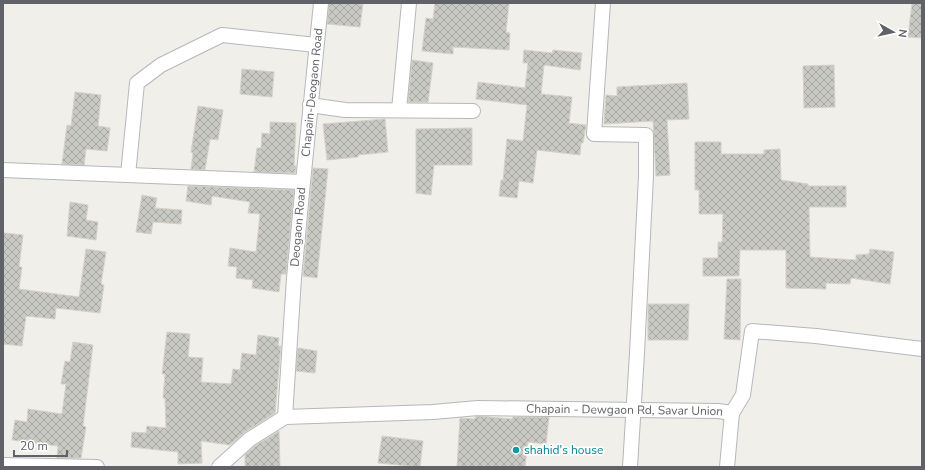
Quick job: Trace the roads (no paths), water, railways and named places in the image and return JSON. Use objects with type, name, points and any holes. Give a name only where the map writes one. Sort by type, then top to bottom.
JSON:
[{"type":"street","name":"Chapain-Deogaon Road","points":[[302,182],[321,3]]},
{"type":"street","points":[[399,110],[409,3]]},
{"type":"street","points":[[603,3],[594,134],[646,135],[646,176],[630,467]]},
{"type":"street","points":[[128,175],[137,83],[161,65],[222,34],[316,45]]},
{"type":"street","points":[[310,105],[345,110],[473,111]]},
{"type":"street","name":"Deogaon Road","points":[[3,173],[128,175],[302,182],[285,417]]},
{"type":"street","name":"Chapain - Dewgaon Rd, Savar Union","points":[[285,417],[433,412],[478,408],[718,410],[732,413],[743,395],[752,331],[816,336],[922,348]]},
{"type":"street","points":[[727,467],[732,413]]},
{"type":"street","points":[[219,467],[250,439],[285,417]]},
{"type":"street","points":[[3,465],[97,467]]},
{"type":"place","name":"shahid's house","points":[[516,450]]}]
